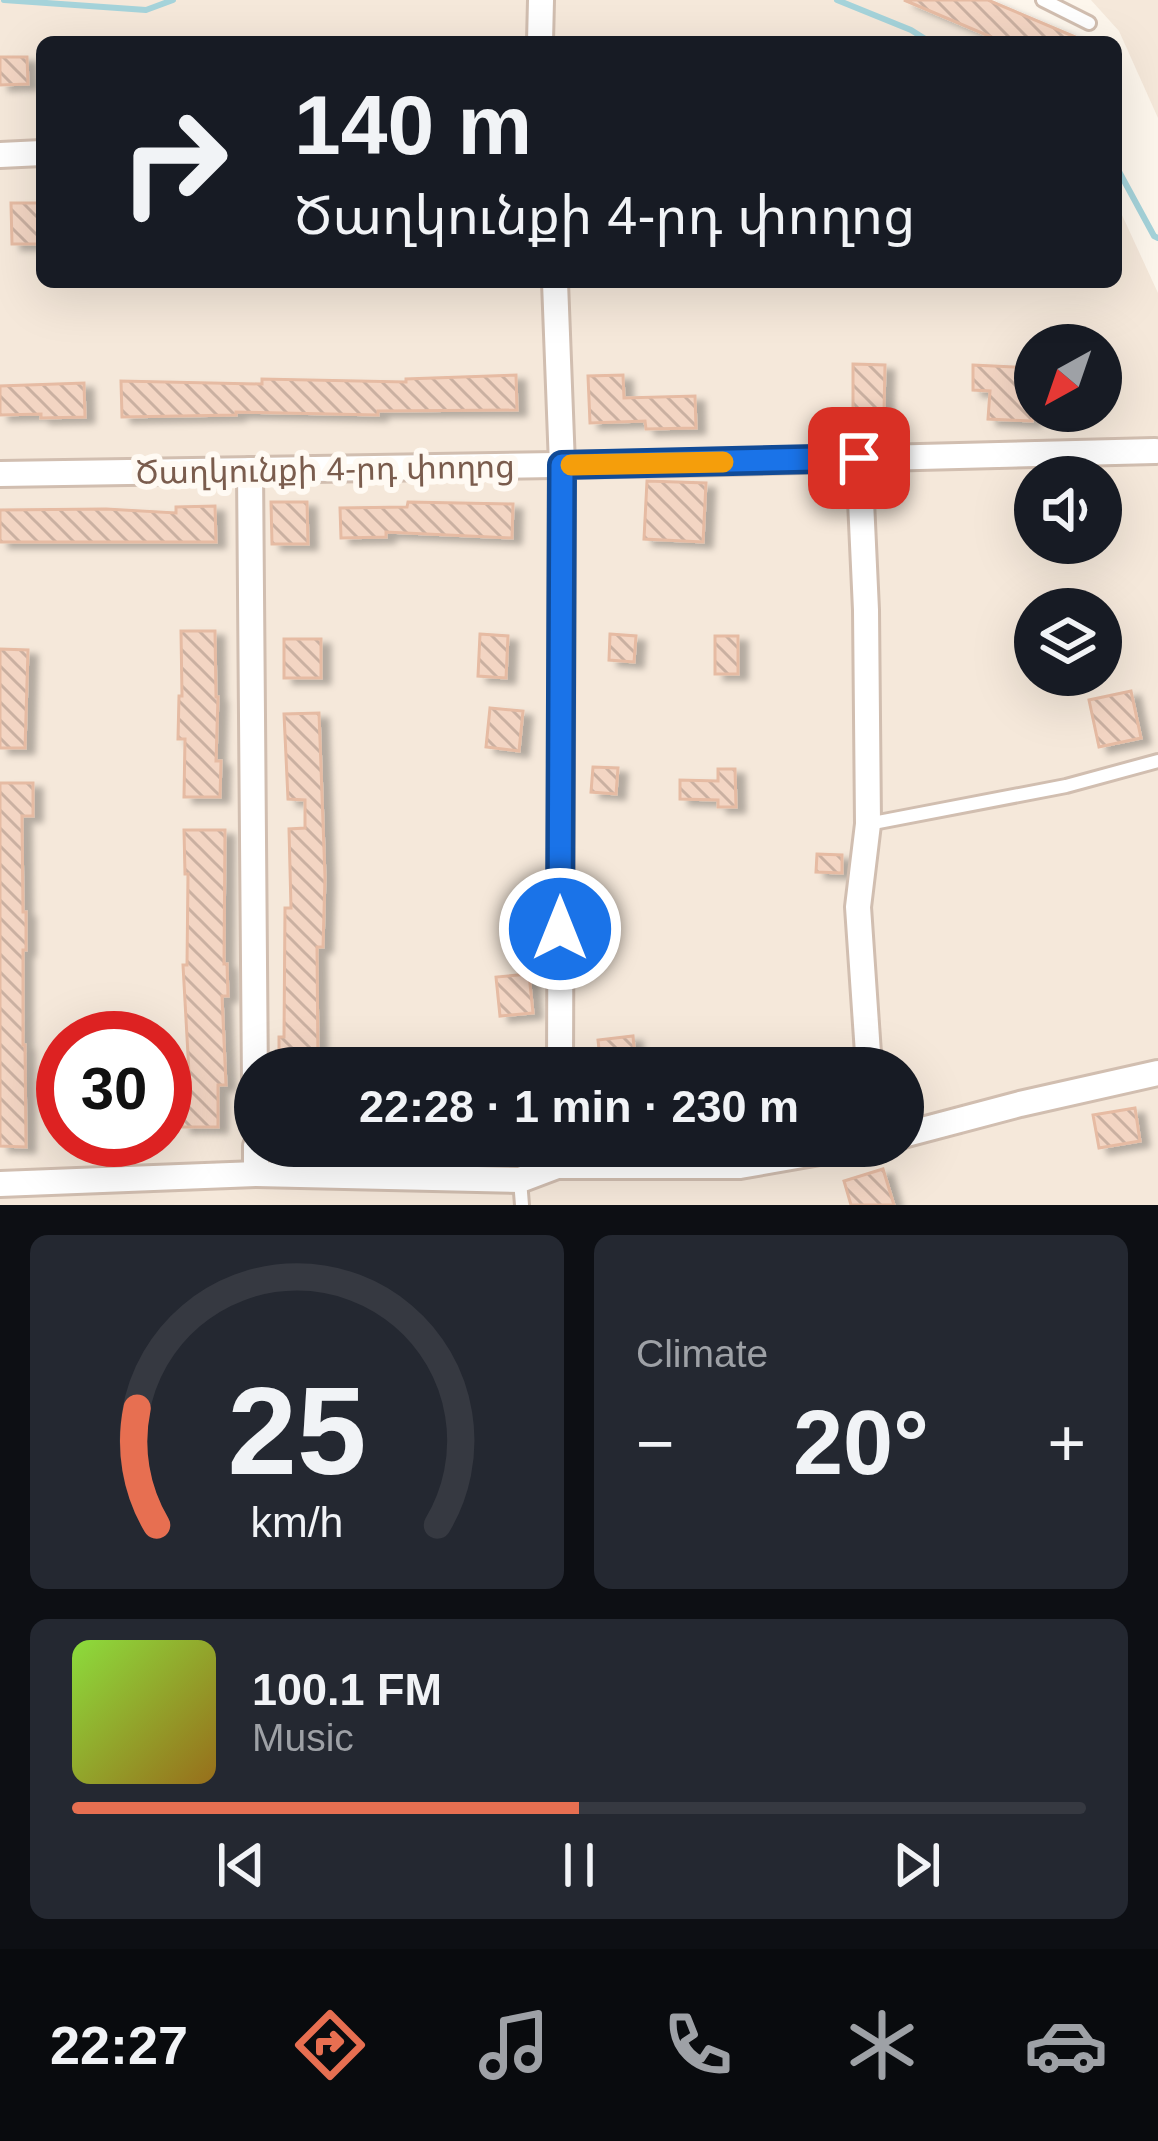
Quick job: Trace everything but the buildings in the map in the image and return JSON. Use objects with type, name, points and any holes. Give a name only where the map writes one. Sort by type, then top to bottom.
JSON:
[{"type":"street","points":[[540,36],[541,0]]},
{"type":"street","points":[[0,155],[36,154]]},
{"type":"street","points":[[555,288],[562,465],[560,1047]]},
{"type":"street","name":"Ծաղկունքի 4-րդ փողոց","points":[[0,474],[1155,451]]},
{"type":"street","points":[[859,458],[868,824],[858,907],[868,1047]]},
{"type":"street","points":[[250,470],[255,1047]]},
{"type":"street","points":[[924,1129],[1158,1073]]},
{"type":"street","points":[[256,1167],[256,1174]]},
{"type":"street","points":[[0,1184],[256,1174],[521,1193],[546,1167]]},
{"type":"lane","points":[[1043,0],[1089,23]]},
{"type":"lane","points":[[868,824],[1066,786],[1158,761]]},
{"type":"shaded area","points":[[0,0],[986,0],[1014,36],[36,36],[36,288],[1122,288],[1122,215],[1158,293],[1158,1205],[0,1205]]},
{"type":"shaded area","points":[[1091,0],[1158,0],[1158,118],[1122,36]]},
{"type":"waterway","points":[[4,0],[146,10],[173,0]]},
{"type":"waterway","points":[[837,0],[920,36]]},
{"type":"waterway","points":[[1122,177],[1158,238]]},
{"type":"slow traffic","points":[[571,465],[723,462]]},
{"type":"route","points":[[560,929],[562,465],[859,458]]}]
